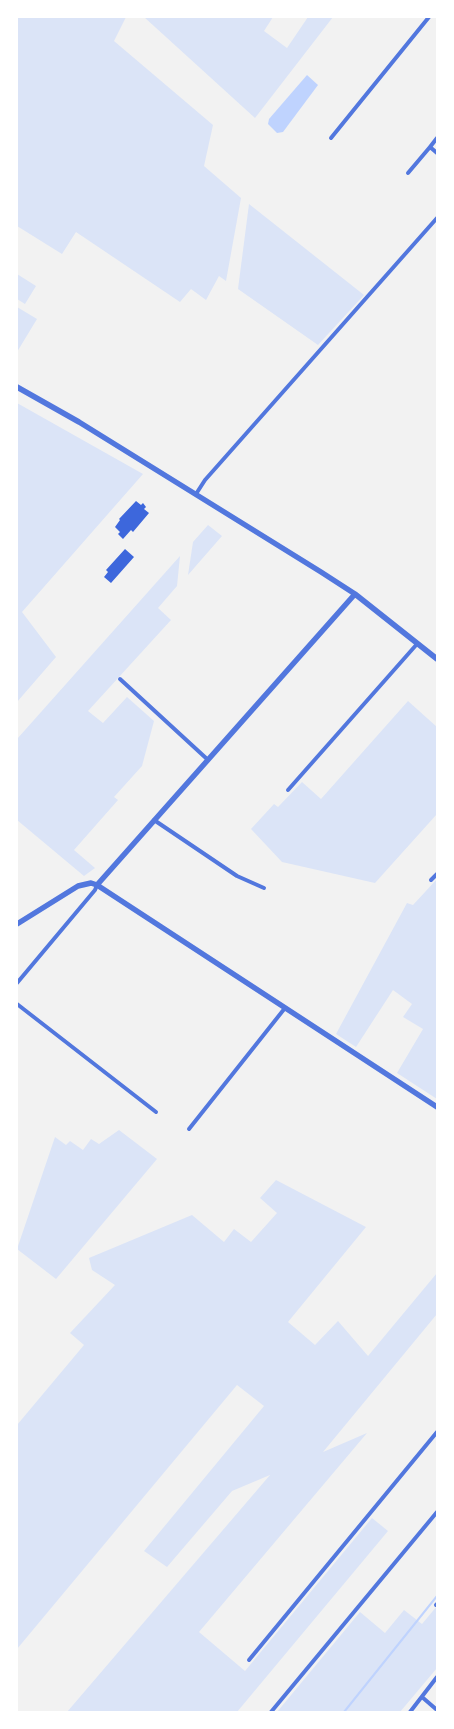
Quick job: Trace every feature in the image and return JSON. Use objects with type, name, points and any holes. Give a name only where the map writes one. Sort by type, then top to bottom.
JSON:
[{"type":"street","points":[[331,138],[429,17]]},
{"type":"street","points":[[408,172],[437,138]]},
{"type":"street","points":[[430,147],[437,153]]},
{"type":"street","points":[[196,494],[205,480],[437,218]]},
{"type":"street","points":[[17,387],[78,422],[196,494],[355,594],[437,659]]},
{"type":"street","points":[[17,983],[95,890],[97,885],[207,759],[355,594]]},
{"type":"street","points":[[288,790],[418,644]]},
{"type":"street","points":[[120,679],[207,759]]},
{"type":"street","points":[[154,820],[237,876],[264,888]]},
{"type":"street","points":[[431,880],[437,874]]},
{"type":"street","points":[[17,924],[78,886],[91,883],[97,885],[437,1106]]},
{"type":"street","points":[[17,1004],[156,1112]]},
{"type":"street","points":[[189,1129],[285,1008]]},
{"type":"street","points":[[249,1660],[437,1432]]},
{"type":"street","points":[[271,1712],[437,1512]]},
{"type":"street","points":[[410,1712],[437,1677]]},
{"type":"street","points":[[422,1697],[437,1710]]},
{"type":"shaded area","points":[[17,17],[126,17],[114,41],[213,125],[204,166],[241,198],[226,281],[219,276],[206,300],[191,289],[180,302],[76,232],[62,254],[17,226]]},
{"type":"shaded area","points":[[144,17],[273,17],[264,31],[287,48],[308,17],[333,17],[255,118]]},
{"type":"shaded area","points":[[249,204],[364,295],[318,345],[238,289]]},
{"type":"shaded area","points":[[17,274],[36,286],[25,304],[17,299]]},
{"type":"shaded area","points":[[17,307],[37,319],[17,352]]},
{"type":"shaded area","points":[[17,403],[143,474],[22,612],[56,657],[17,702]]},
{"type":"shaded area","points":[[208,525],[222,536],[188,575],[193,542]]},
{"type":"shaded area","points":[[180,556],[177,586],[158,608],[171,620],[88,711],[103,723],[127,697],[154,721],[142,766],[114,797],[118,800],[74,850],[95,868],[84,876],[17,820],[17,739]]},
{"type":"shaded area","points":[[408,701],[437,727],[437,814],[375,883],[282,862],[251,829],[274,804],[278,807],[302,782],[321,799]]},
{"type":"shaded area","points":[[437,879],[437,1099],[397,1073],[423,1029],[403,1017],[412,1004],[393,990],[356,1047],[336,1034],[407,903],[413,905]]},
{"type":"shaded area","points":[[119,1130],[157,1159],[56,1279],[17,1249],[55,1137],[66,1145],[70,1141],[83,1150],[91,1139],[99,1144]]},
{"type":"shaded area","points":[[276,1180],[366,1227],[288,1322],[315,1345],[338,1321],[368,1356],[437,1273],[437,1314],[323,1452],[367,1433],[199,1632],[245,1671],[372,1518],[388,1531],[237,1712],[67,1712],[270,1475],[232,1491],[167,1567],[144,1551],[264,1406],[237,1385],[17,1649],[17,1425],[84,1345],[70,1333],[115,1285],[92,1270],[89,1258],[192,1215],[224,1242],[234,1229],[251,1242],[277,1213],[260,1198]]},
{"type":"shaded area","points":[[437,1606],[437,1668],[400,1712],[277,1712],[360,1612],[385,1633],[404,1610],[422,1624]]},
{"type":"water","points":[[307,75],[318,85],[283,132],[277,133],[268,124],[269,119]]},
{"type":"building","points":[[136,501],[141,505],[143,503],[146,507],[144,509],[149,513],[133,532],[131,530],[123,539],[118,534],[120,532],[115,527],[120,520],[119,519]]},
{"type":"building","points":[[125,549],[134,557],[111,583],[104,577],[108,572],[106,570]]},
{"type":"waterway","points":[[344,1712],[437,1596]]}]
